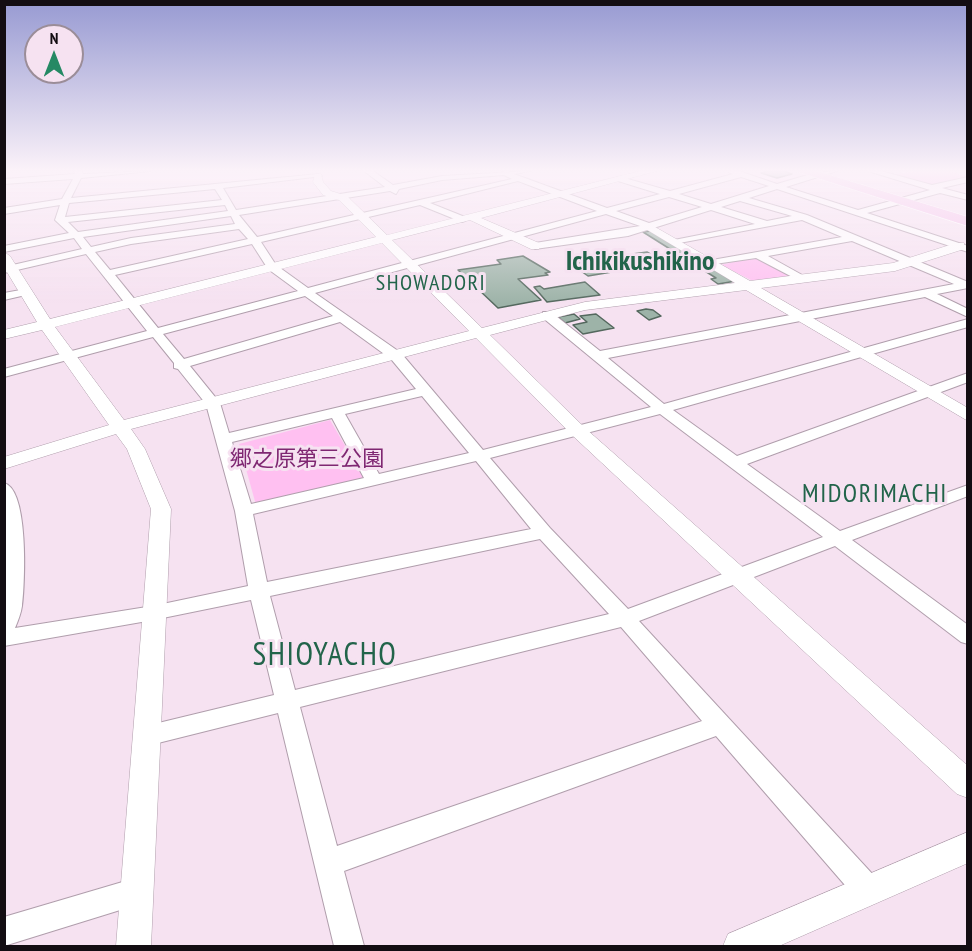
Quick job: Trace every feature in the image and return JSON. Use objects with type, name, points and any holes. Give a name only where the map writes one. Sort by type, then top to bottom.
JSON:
[{"type":"highway","points":[[946,215],[968,222]]},
{"type":"street","points":[[60,220],[61,215]]},
{"type":"street","points":[[60,220],[103,215]]},
{"type":"street","points":[[4,249],[76,235],[211,215]]},
{"type":"street","points":[[236,215],[272,267],[396,356],[544,532],[721,724],[867,889]]},
{"type":"street","points":[[107,274],[255,240],[280,215]]},
{"type":"street","points":[[356,215],[360,216],[385,239],[476,333],[579,432],[968,784]]},
{"type":"street","points":[[459,215],[535,246],[628,233],[682,215]]},
{"type":"street","points":[[4,335],[477,215]]},
{"type":"street","points":[[4,373],[589,215]]},
{"type":"street","points":[[618,215],[648,226],[678,242],[968,416]]},
{"type":"street","points":[[737,215],[770,225]]},
{"type":"street","points":[[798,215],[966,285]]},
{"type":"street","points":[[678,242],[811,215]]},
{"type":"street","points":[[865,215],[965,246]]},
{"type":"street","points":[[60,220],[76,235],[179,365],[213,403],[244,511],[259,591],[349,946]]},
{"type":"street","points":[[8,269],[131,241],[241,225]]},
{"type":"street","points":[[712,263],[853,238]]},
{"type":"street","points":[[4,463],[120,427],[547,315],[616,301],[895,267],[965,246]]},
{"type":"street","points":[[758,255],[800,278]]},
{"type":"street","points":[[4,256],[8,269],[26,292],[46,325],[136,449],[161,509],[133,946]]},
{"type":"street","points":[[596,356],[966,285]]},
{"type":"street","points":[[4,297],[26,292]]},
{"type":"street","points":[[926,293],[968,314]]},
{"type":"street","points":[[547,315],[661,408],[836,539],[964,630]]},
{"type":"street","points":[[179,365],[340,318]]},
{"type":"street","points":[[244,511],[579,432],[968,323]]},
{"type":"street","points":[[736,462],[968,377]]},
{"type":"street","points":[[224,440],[424,391]]},
{"type":"street","points":[[336,412],[373,479]]},
{"type":"street","points":[[4,488],[10,522],[12,607],[4,631]]},
{"type":"street","points":[[146,736],[625,618],[735,575],[968,490]]},
{"type":"street","points":[[4,638],[153,613],[544,532]]},
{"type":"street","points":[[328,863],[721,724]]},
{"type":"street","points":[[740,946],[968,847]]},
{"type":"street","points":[[4,932],[136,892]]},
{"type":"green space","points":[[754,257],[791,276],[753,281],[721,265]]},
{"type":"green space","name":"郷之原第三公園","points":[[330,420],[365,480],[256,505],[239,444]]},
{"type":"building","points":[[651,231],[736,281],[718,284],[711,279],[716,278],[643,232]]},
{"type":"building","points":[[647,252],[666,263],[588,276],[571,264],[593,260],[587,256],[605,253],[610,257]]},
{"type":"building","points":[[523,256],[550,272],[545,273],[548,275],[518,279],[541,300],[498,308],[458,270],[501,264],[497,260]]},
{"type":"building","points":[[585,282],[600,295],[547,302],[534,287],[540,286],[544,289]]},
{"type":"building","points":[[653,310],[661,316],[649,320],[637,311]]},
{"type":"building","points":[[574,314],[580,319],[565,323],[558,317]]},
{"type":"building","points":[[596,314],[614,328],[583,334],[573,325],[587,322],[580,316]]},
{"type":"district","name":"Ichikikushikino","points":[[640,262]]},
{"type":"district","name":"SHOWADORI","points":[[431,284]]},
{"type":"district","name":"MIDORIMACHI","points":[[875,495]]},
{"type":"district","name":"SHIOYACHO","points":[[325,656]]}]
